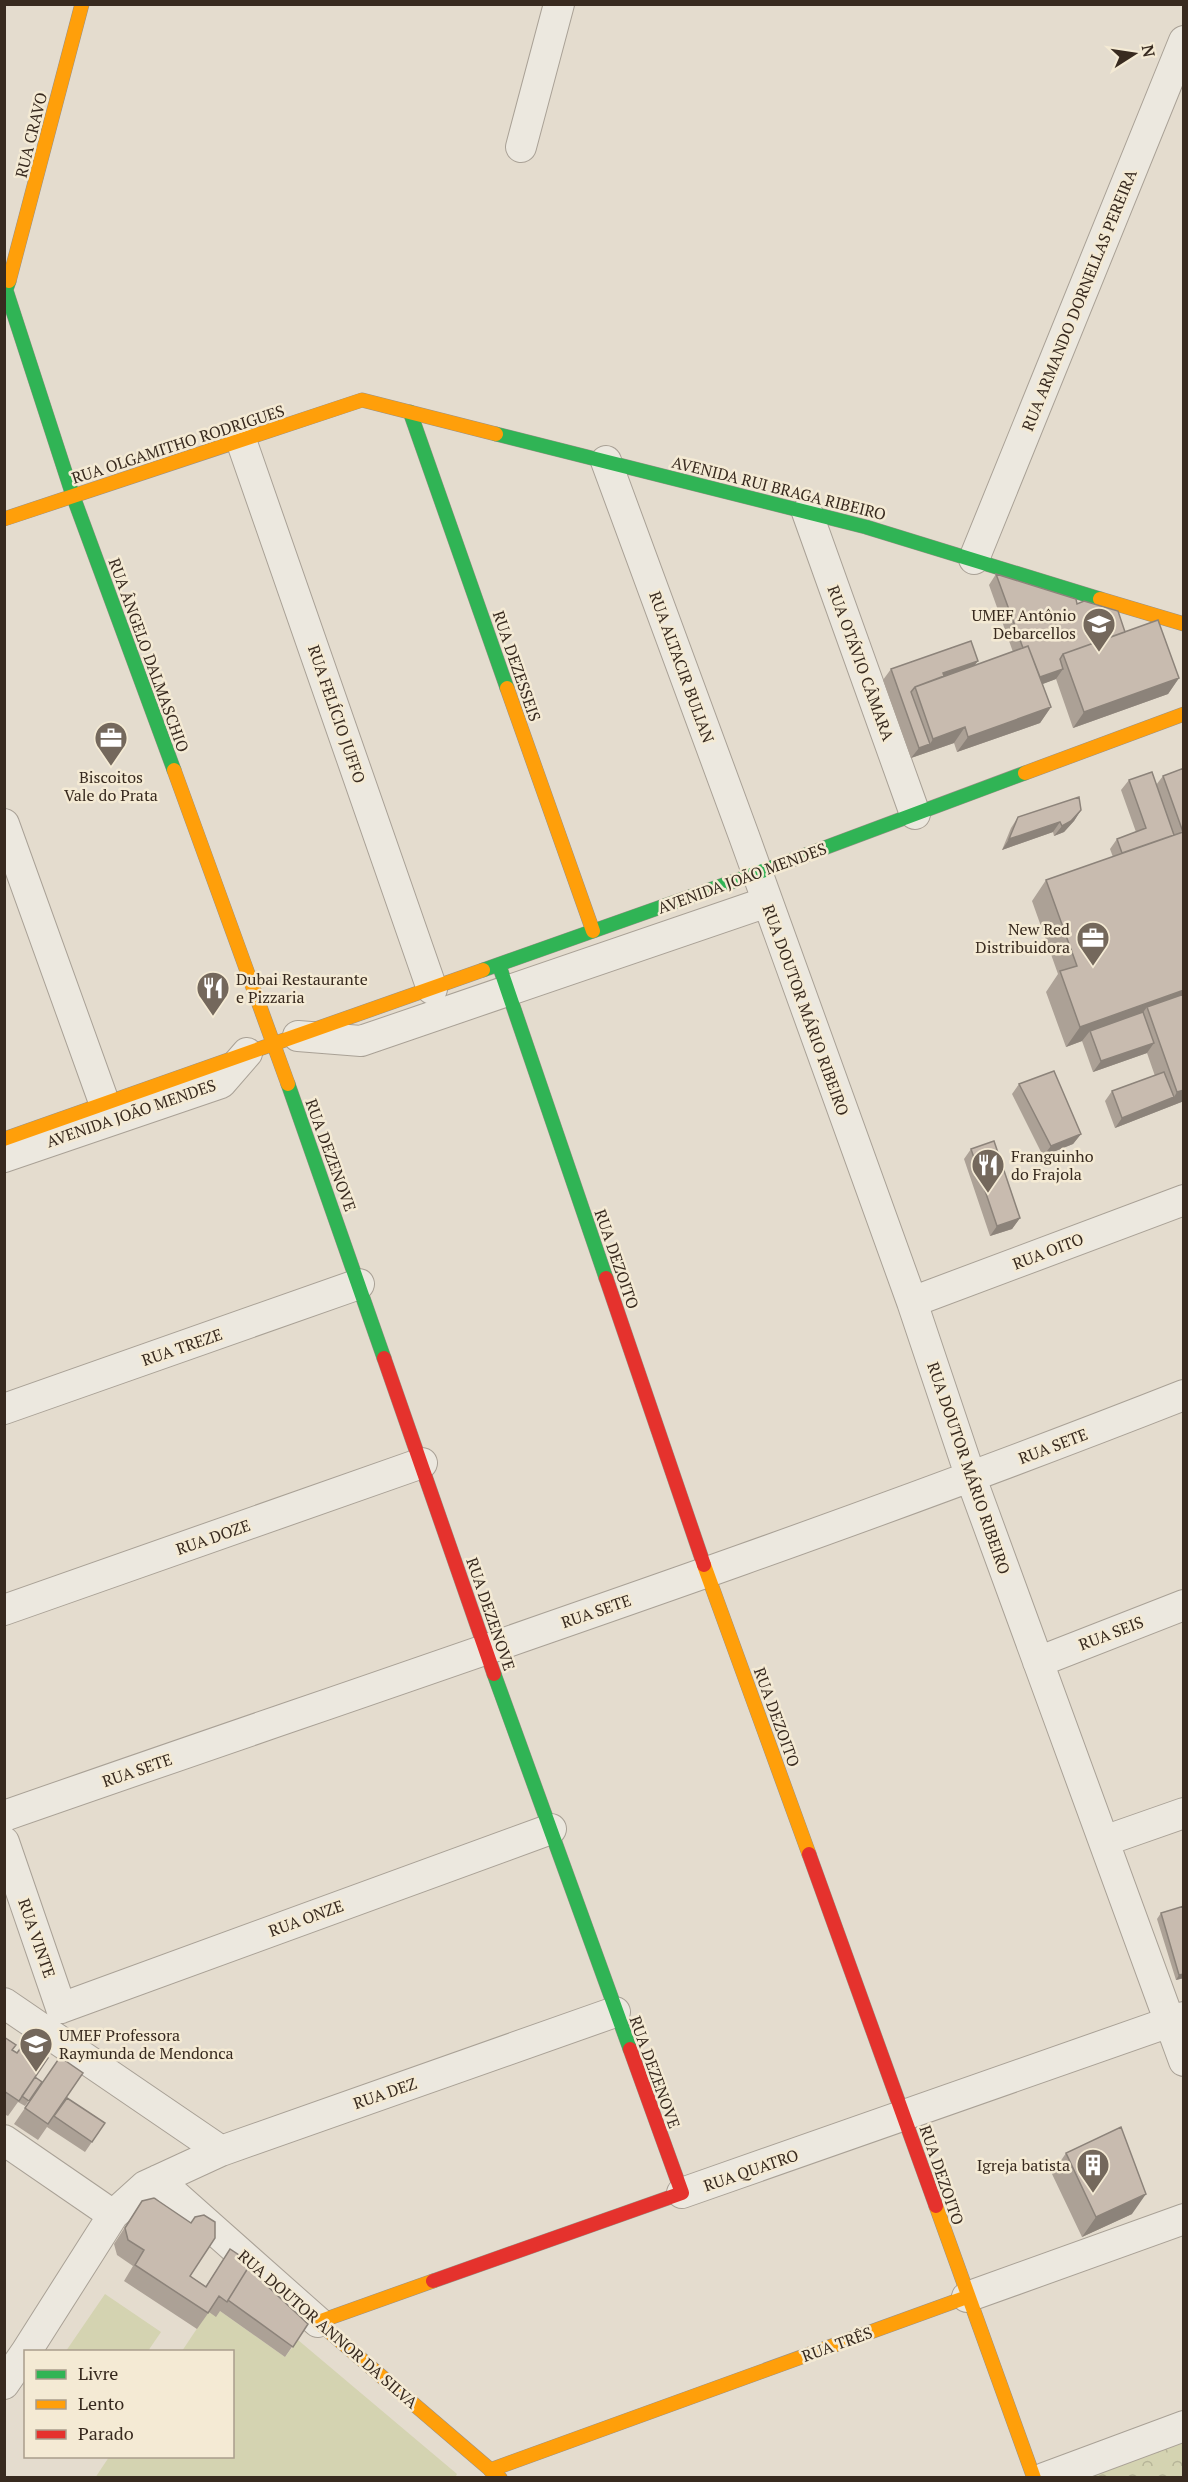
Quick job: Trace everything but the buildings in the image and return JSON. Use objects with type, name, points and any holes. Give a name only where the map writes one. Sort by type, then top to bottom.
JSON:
[{"type":"street","name":"RUA CRAVO","points":[[11,266],[82,4]]},
{"type":"street","points":[[521,147],[559,4]]},
{"type":"street","name":"RUA ARMANDO DORNELLAS PEREIRA","points":[[974,559],[1184,41]]},
{"type":"street","name":"RUA ÂNGELO DALMASCHIO","points":[[11,266],[5,290],[73,496],[273,1045]]},
{"type":"street","name":"AVENIDA RUI BRAGA RIBEIRO","points":[[362,400],[807,512],[974,559],[1184,624]]},
{"type":"street","name":"RUA OLGAMITHO RODRIGUES","points":[[4,519],[362,400]]},
{"type":"street","name":"RUA DEZESSEIS","points":[[410,412],[593,931]]},
{"type":"street","name":"RUA FELÍCIO JUFFO","points":[[242,440],[432,989]]},
{"type":"street","name":"RUA ALTACIR BULIAN","points":[[606,461],[757,873]]},
{"type":"street","name":"RUA OTÁVIO CÂMARA","points":[[807,512],[915,814]]},
{"type":"street","name":"AVENIDA JOÃO MENDES","points":[[4,1157],[221,1083],[273,1045],[361,1041],[504,978],[593,931],[757,873],[1184,714]]},
{"type":"street","points":[[4,824],[105,1105]]},
{"type":"street","name":"RUA DOUTOR MÁRIO RIBEIRO","points":[[757,873],[912,1302],[971,1478],[1038,1662],[1104,1841],[1176,2019],[1184,2061]]},
{"type":"street","name":"AVENIDA JOÃO MENDES","points":[[4,1139],[432,989],[504,978],[766,902]]},
{"type":"street","name":"RUA DEZOITO","points":[[504,978],[707,1573],[1034,2478]]},
{"type":"street","name":"RUA DEZENOVE","points":[[273,1045],[422,1463],[485,1648],[682,2193]]},
{"type":"street","name":"RUA OITO","points":[[912,1302],[1184,1200]]},
{"type":"street","name":"RUA TREZE","points":[[4,1409],[359,1284]]},
{"type":"street","name":"RUA SETE","points":[[4,1816],[707,1573],[971,1478],[1184,1395]]},
{"type":"street","name":"RUA DOZE","points":[[4,1610],[422,1463]]},
{"type":"street","name":"RUA SEIS","points":[[1038,1662],[1184,1605]]},
{"type":"street","points":[[1104,1841],[1184,1813]]},
{"type":"street","name":"RUA ONZE","points":[[54,2019],[551,1829]]},
{"type":"street","name":"RUA VINTE","points":[[4,1842],[54,2019]]},
{"type":"street","points":[[4,2003],[54,2019],[221,2151]]},
{"type":"street","name":"RUA DEZ","points":[[25,2350],[113,2215],[133,2195],[158,2180],[221,2151],[615,2012]]},
{"type":"street","name":"RUA QUATRO","points":[[318,2322],[905,2117],[1176,2019]]},
{"type":"street","points":[[4,2140],[113,2215]]},
{"type":"street","name":"RUA DOUTOR ANNOR DA SILVA","points":[[158,2180],[492,2475]]},
{"type":"street","name":"RUA TRÊS","points":[[492,2475],[967,2297],[1184,2219]]},
{"type":"street","name":"RUA DEZ","points":[[15,2365],[24,2351]]},
{"type":"street","points":[[1044,2478],[1184,2426]]},
{"type":"green space","points":[[105,2294],[161,2332],[149,2350],[67,2350]]},
{"type":"green space","points":[[220,2311],[285,2357],[298,2340],[457,2474],[455,2478],[95,2478],[108,2458],[234,2458],[234,2350],[183,2350],[208,2312]]},
{"type":"green space","points":[[1183,2442],[1183,2477],[1086,2478]]},
{"type":"traffic: fast","points":[[9,281],[6,290],[73,496],[174,770]]},
{"type":"traffic: fast","points":[[410,412],[507,688]]},
{"type":"traffic: fast","points":[[496,434],[866,527],[1100,599]]},
{"type":"traffic: fast","points":[[483,970],[757,873],[1025,773]]},
{"type":"traffic: fast","points":[[499,965],[606,1278]]},
{"type":"traffic: fast","points":[[288,1084],[384,1358]]},
{"type":"traffic: fast","points":[[494,1674],[630,2049]]},
{"type":"traffic: slow","points":[[9,281],[82,4]]},
{"type":"traffic: slow","points":[[4,519],[362,400],[496,434]]},
{"type":"traffic: slow","points":[[1100,599],[1184,624]]},
{"type":"traffic: slow","points":[[507,688],[593,931]]},
{"type":"traffic: slow","points":[[1025,773],[1184,714]]},
{"type":"traffic: slow","points":[[174,770],[288,1084]]},
{"type":"traffic: slow","points":[[4,1139],[483,970]]},
{"type":"traffic: slow","points":[[704,1565],[809,1854]]},
{"type":"traffic: slow","points":[[936,2206],[1034,2478]]},
{"type":"traffic: slow","points":[[433,2281],[318,2322],[500,2478]]},
{"type":"traffic: slow","points":[[490,2470],[967,2297]]},
{"type":"traffic: jam","points":[[606,1278],[704,1565]]},
{"type":"traffic: jam","points":[[384,1358],[494,1674]]},
{"type":"traffic: jam","points":[[809,1854],[936,2206]]},
{"type":"traffic: jam","points":[[433,2281],[682,2193],[630,2049]]},
{"type":"place","name":"UMEF Antônio Debarcellos","points":[[1099,653]]},
{"type":"place","name":"Biscoitos Vale do Prata","points":[[111,767]]},
{"type":"place","name":"New Red Distribuidora","points":[[1093,967]]},
{"type":"place","name":"Dubai Restaurante e Pizzaria","points":[[213,1017]]},
{"type":"place","name":"Franguinho do Frajola","points":[[988,1194]]},
{"type":"place","name":"UMEF Professora Raymunda de Mendonca","points":[[36,2073]]},
{"type":"place","name":"Igreja batista","points":[[1093,2194]]}]
